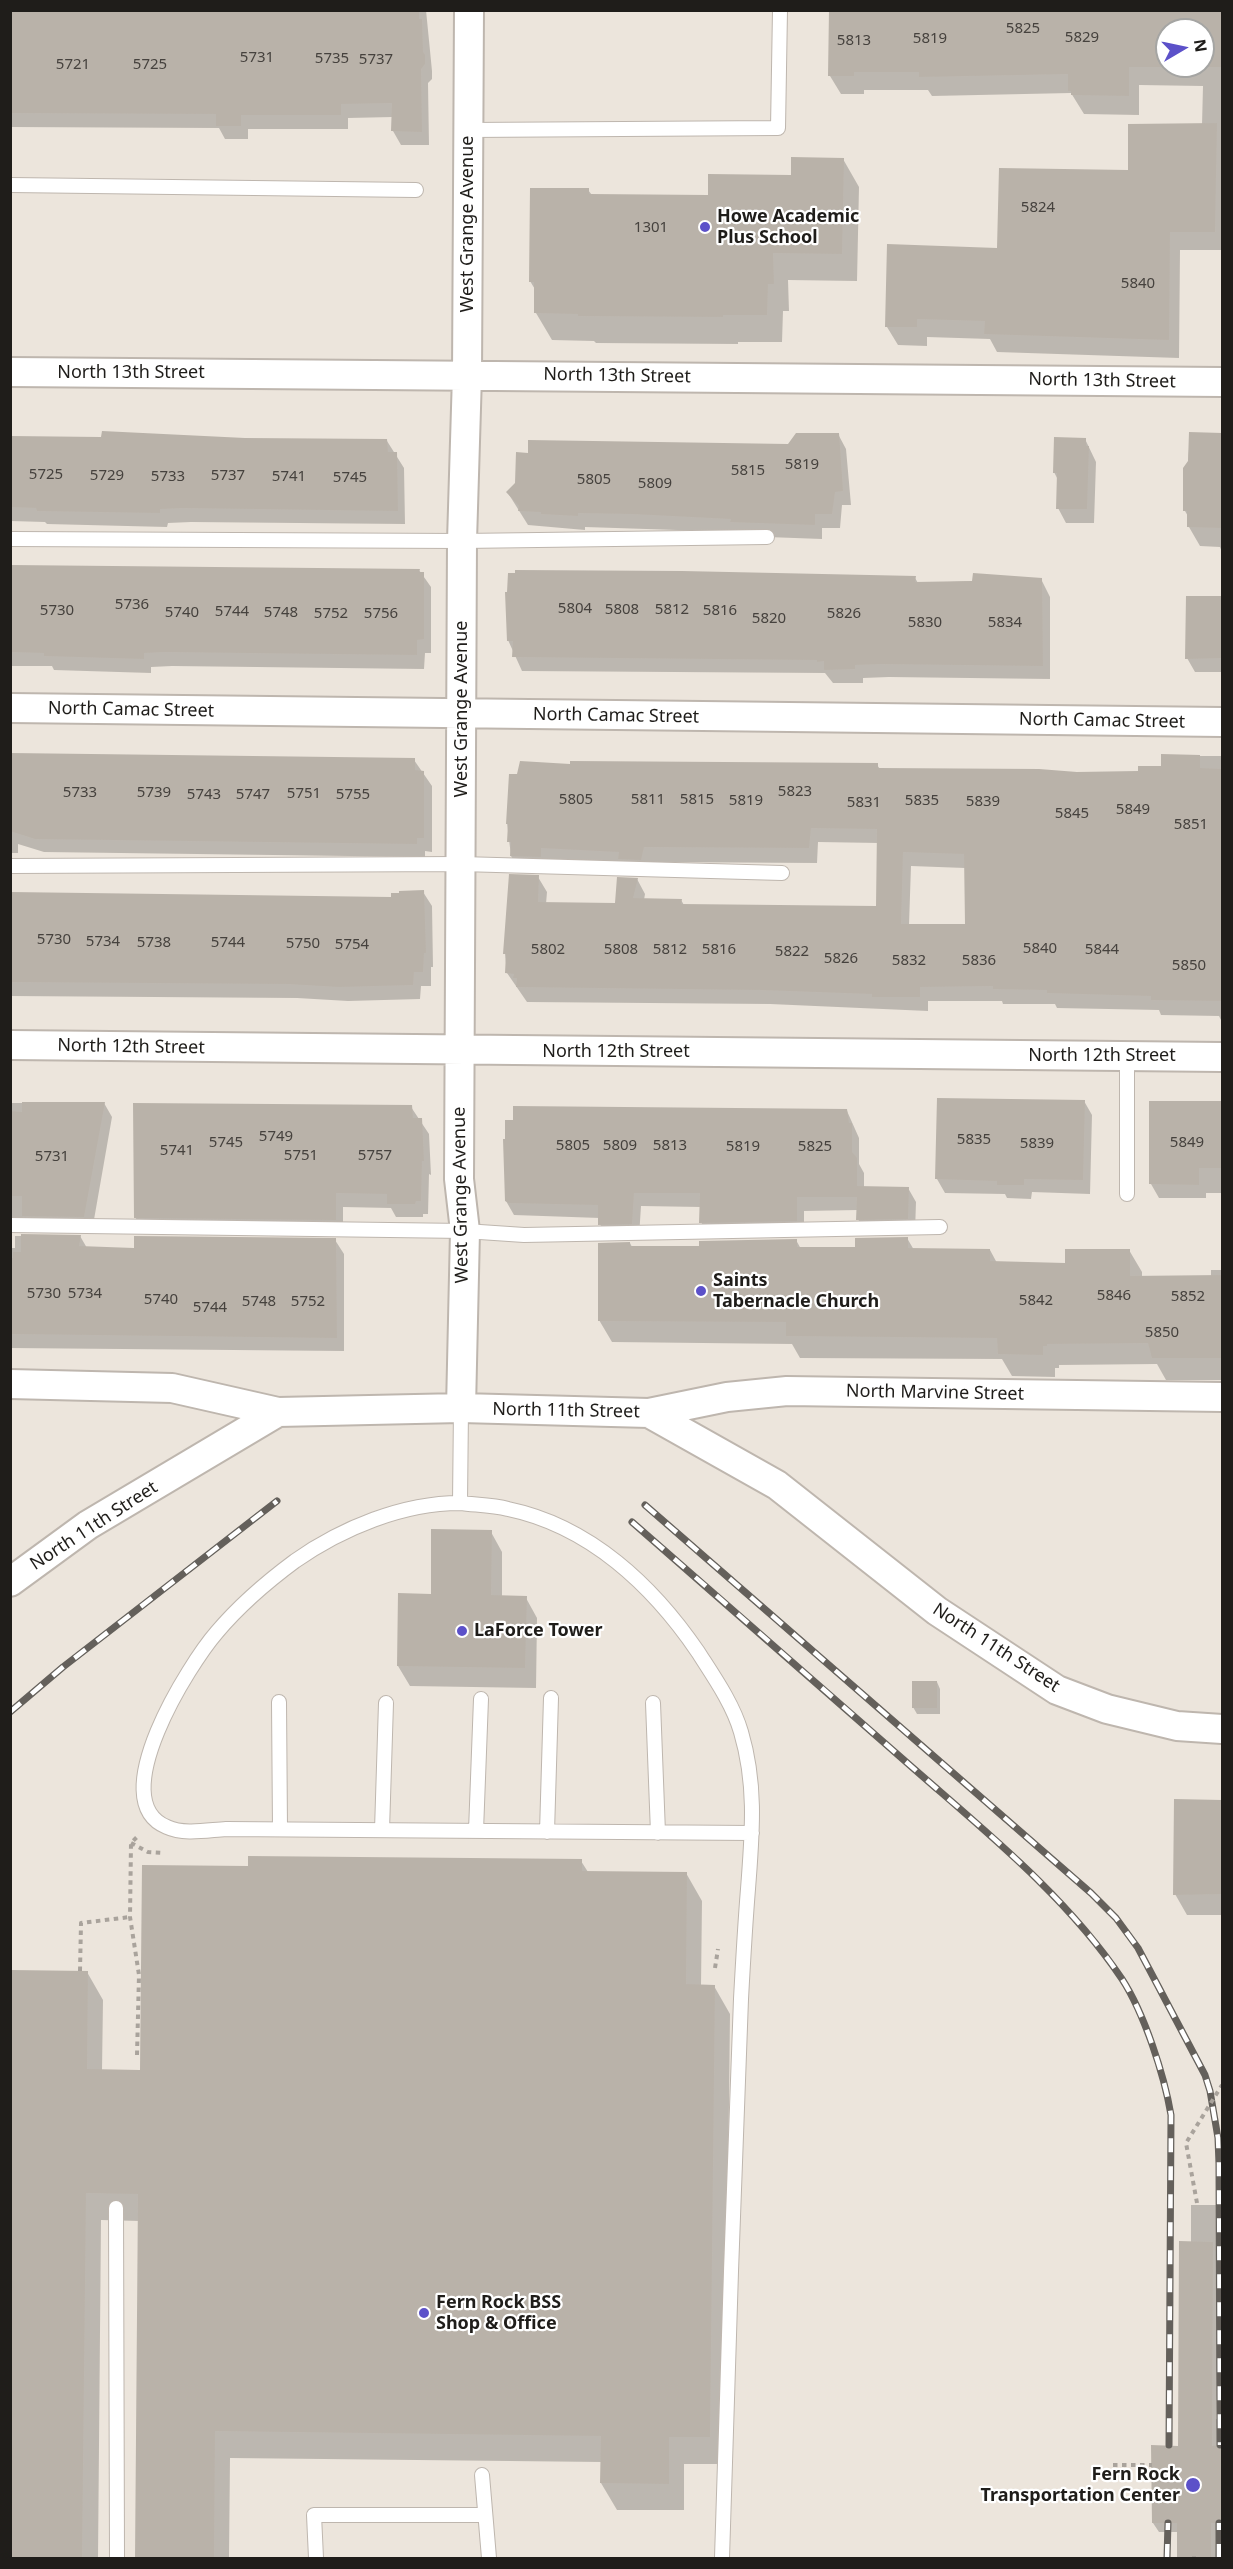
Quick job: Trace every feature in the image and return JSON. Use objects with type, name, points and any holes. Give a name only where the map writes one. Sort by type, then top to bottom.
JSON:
[{"type":"street","name":"West Grange Avenue","points":[[461,1408],[465,1231],[459,1179],[463,714],[462,541],[467,375],[468,10]]},
{"type":"street","name":"North 13th Street","points":[[10,372],[1222,382]]},
{"type":"street","name":"North Camac Street","points":[[10,708],[1222,722]]},
{"type":"street","name":"North 12th Street","points":[[10,1045],[1222,1057]]},
{"type":"street","points":[[10,1384],[172,1388],[278,1412]]},
{"type":"street","name":"North Marvine Street","points":[[649,1413],[727,1397],[787,1391],[1222,1397]]},
{"type":"street","name":"North 11th Street","points":[[10,1582],[88,1525],[278,1412],[461,1408],[649,1413],[777,1485],[937,1611],[1057,1690],[1107,1709],[1177,1726],[1222,1729]]},
{"type":"lane","points":[[468,130],[778,128],[780,10]]},
{"type":"lane","points":[[10,185],[416,190]]},
{"type":"lane","points":[[10,539],[462,541],[767,537]]},
{"type":"lane","points":[[10,866],[461,864],[782,873]]},
{"type":"lane","points":[[1127,1056],[1127,1194]]},
{"type":"lane","points":[[10,1225],[465,1231],[524,1235],[940,1227]]},
{"type":"lane","points":[[460,1503],[461,1408]]},
{"type":"lane","points":[[722,2559],[730,2260],[744,1941],[752,1833],[751,1773],[740,1730],[730,1705],[684,1631],[657,1598],[607,1554],[578,1536],[509,1509],[460,1503],[434,1503],[392,1514],[348,1531],[295,1562],[251,1598],[218,1631],[179,1685],[165,1712],[147,1767],[144,1795],[149,1814],[166,1827],[188,1831],[280,1829],[752,1833]]},
{"type":"lane","points":[[547,1832],[551,1698]]},
{"type":"lane","points":[[476,1831],[481,1699]]},
{"type":"lane","points":[[279,1702],[280,1829]]},
{"type":"lane","points":[[382,1830],[386,1703]]},
{"type":"lane","points":[[653,1703],[658,1833]]},
{"type":"lane","points":[[116,2208],[117,2559]]},
{"type":"lane","points":[[482,2475],[489,2559]]},
{"type":"lane","points":[[316,2559],[314,2515],[485,2515]]},
{"type":"path","points":[[137,2055],[139,1976],[130,1917],[130,1843],[142,1832]]},
{"type":"path","points":[[130,1843],[148,1852],[172,1853]]},
{"type":"path","points":[[80,1971],[81,1923],[130,1917]]},
{"type":"path","points":[[715,1968],[718,1946]]},
{"type":"path","points":[[1197,2204],[1186,2143],[1222,2085]]},
{"type":"path","points":[[1113,2464],[1152,2465]]},
{"type":"building","points":[[10,10],[419,10],[425,55],[425,64],[421,69],[422,132],[391,131],[392,103],[341,104],[341,115],[241,115],[241,126],[216,126],[216,114],[10,113]]},
{"type":"building","points":[[829,10],[1222,10],[1222,67],[1215,67],[1215,18],[1155,18],[1155,67],[1129,67],[1129,96],[1071,95],[1071,91],[1068,91],[1068,74],[919,77],[919,72],[854,72],[854,76],[828,76]]},
{"type":"building","points":[[1217,123],[1215,232],[1170,232],[1169,340],[984,334],[985,321],[917,319],[917,327],[885,327],[887,244],[997,248],[999,168],[1128,170],[1128,124]]},
{"type":"building","points":[[791,157],[844,158],[842,254],[773,253],[774,284],[768,284],[767,315],[578,316],[578,314],[534,313],[534,282],[529,282],[530,188],[589,188],[589,194],[708,195],[708,174],[791,175]]},
{"type":"building","points":[[102,431],[245,438],[387,439],[388,452],[397,452],[398,511],[183,508],[160,509],[160,513],[37,511],[36,508],[10,507],[10,436],[101,437]]},
{"type":"building","points":[[1189,432],[1222,433],[1222,528],[1187,527],[1187,511],[1183,511],[1183,468],[1188,461]]},
{"type":"building","points":[[796,433],[839,433],[843,491],[835,492],[832,514],[815,514],[815,525],[730,522],[731,519],[632,514],[578,513],[578,516],[541,514],[541,512],[518,511],[519,506],[506,492],[515,483],[516,452],[528,453],[528,440],[788,444]]},
{"type":"building","points":[[1054,437],[1086,438],[1086,446],[1089,446],[1087,509],[1056,509],[1057,473],[1053,473]]},
{"type":"building","points":[[10,565],[420,569],[419,572],[424,572],[424,639],[417,640],[417,655],[164,652],[144,653],[144,659],[44,656],[44,653],[10,652]]},
{"type":"building","points":[[515,570],[916,576],[915,582],[972,581],[973,573],[1042,578],[1043,666],[881,664],[855,665],[855,669],[824,670],[824,661],[817,662],[817,660],[512,657],[513,641],[507,641],[505,592],[507,592],[508,573],[515,573]]},
{"type":"building","points":[[1186,596],[1222,596],[1222,658],[1185,659]]},
{"type":"building","points":[[10,753],[415,758],[415,770],[424,771],[424,838],[417,838],[417,844],[35,839],[10,831]]},
{"type":"building","points":[[1161,754],[1200,755],[1200,768],[1222,769],[1222,1001],[1151,1000],[1151,996],[1047,993],[1047,990],[993,989],[993,986],[920,987],[920,997],[872,997],[872,994],[761,990],[516,987],[517,978],[513,978],[514,974],[505,973],[506,954],[503,954],[509,874],[539,875],[538,902],[615,903],[617,877],[638,878],[633,898],[682,899],[681,904],[876,906],[877,829],[811,828],[809,848],[644,847],[641,860],[618,859],[619,852],[541,848],[541,857],[510,856],[511,842],[507,842],[508,824],[506,824],[509,774],[517,774],[520,761],[570,764],[570,761],[878,763],[878,768],[1039,769],[1077,772],[1138,771],[1138,766],[1161,766]],"holes":[[[903,852],[964,854],[965,924],[901,924]]]},
{"type":"building","points":[[424,890],[426,953],[424,953],[423,972],[414,972],[413,985],[339,987],[288,984],[10,982],[10,892],[391,897],[391,893],[399,893],[399,891]]},
{"type":"building","points":[[937,1098],[1085,1100],[1083,1180],[1024,1179],[1024,1185],[997,1185],[997,1181],[935,1179]]},
{"type":"building","points":[[1149,1101],[1222,1101],[1222,1168],[1199,1168],[1199,1185],[1149,1184]]},
{"type":"building","points":[[22,1102],[105,1102],[84,1217],[22,1216],[22,1196],[10,1196],[10,1111],[22,1112]]},
{"type":"building","points":[[133,1103],[412,1105],[413,1118],[422,1118],[424,1161],[422,1161],[421,1201],[416,1201],[415,1204],[387,1204],[387,1194],[336,1193],[336,1220],[134,1218]]},
{"type":"building","points":[[513,1106],[847,1109],[849,1123],[852,1123],[852,1152],[857,1158],[857,1186],[909,1187],[908,1219],[856,1220],[857,1197],[797,1197],[797,1221],[699,1223],[700,1193],[634,1193],[632,1224],[598,1225],[598,1205],[509,1203],[505,1201],[503,1139],[505,1139],[505,1120],[513,1120]]},
{"type":"building","points":[[21,1234],[81,1235],[79,1246],[134,1248],[134,1236],[336,1238],[337,1338],[12,1334],[10,1258],[13,1258],[13,1252],[21,1252]]},
{"type":"building","points":[[908,1237],[908,1248],[990,1249],[990,1261],[1065,1263],[1065,1249],[1130,1249],[1130,1276],[1222,1275],[1222,1358],[1152,1358],[1148,1343],[1047,1344],[1043,1346],[1043,1355],[998,1354],[997,1338],[786,1336],[786,1322],[598,1321],[598,1243],[630,1242],[630,1246],[699,1246],[699,1241],[797,1239],[797,1247],[855,1247],[855,1238]]},
{"type":"building","name":"LaForce Tower","points":[[431,1529],[492,1530],[491,1595],[527,1596],[525,1668],[397,1666],[398,1593],[431,1594]]},
{"type":"building","points":[[912,1681],[937,1681],[937,1708],[912,1708]]},
{"type":"building","points":[[1174,1799],[1222,1800],[1222,1894],[1173,1895]]},
{"type":"building","name":"Fern Rock BSS Shop & Office","points":[[248,1856],[582,1859],[582,1871],[687,1872],[686,1984],[715,1985],[710,2437],[669,2437],[669,2484],[600,2483],[601,2436],[215,2431],[214,2559],[135,2559],[138,2194],[86,2193],[82,2559],[10,2559],[10,1970],[88,1971],[87,2069],[140,2070],[142,1865],[248,1866]]},
{"type":"building","points":[[1179,2241],[1213,2242],[1212,2446],[1222,2445],[1222,2523],[1211,2523],[1211,2559],[1177,2559],[1177,2523],[1152,2523],[1151,2445],[1178,2446]]},
{"type":"railway","points":[[10,1712],[63,1667],[277,1501]]},
{"type":"railway","points":[[645,1505],[1091,1893],[1116,1918],[1138,1948],[1205,2075],[1218,2138],[1220,2445]]},
{"type":"railway","points":[[632,1522],[1021,1863],[1075,1918],[1122,1979],[1138,2009],[1152,2044],[1171,2115],[1169,2445]]},
{"type":"railway","points":[[1167,2558],[1168,2523]]},
{"type":"railway","points":[[1219,2523],[1219,2558]]},
{"type":"place","name":"Howe Academic Plus School","points":[[705,227]]},
{"type":"place","name":"Saints Tabernacle Church","points":[[701,1291]]},
{"type":"place","name":"LaForce Tower","points":[[462,1631]]},
{"type":"place","name":"Fern Rock BSS Shop & Office","points":[[424,2313]]},
{"type":"place","name":"Fern Rock Transportation Center","points":[[1193,2485]]}]
